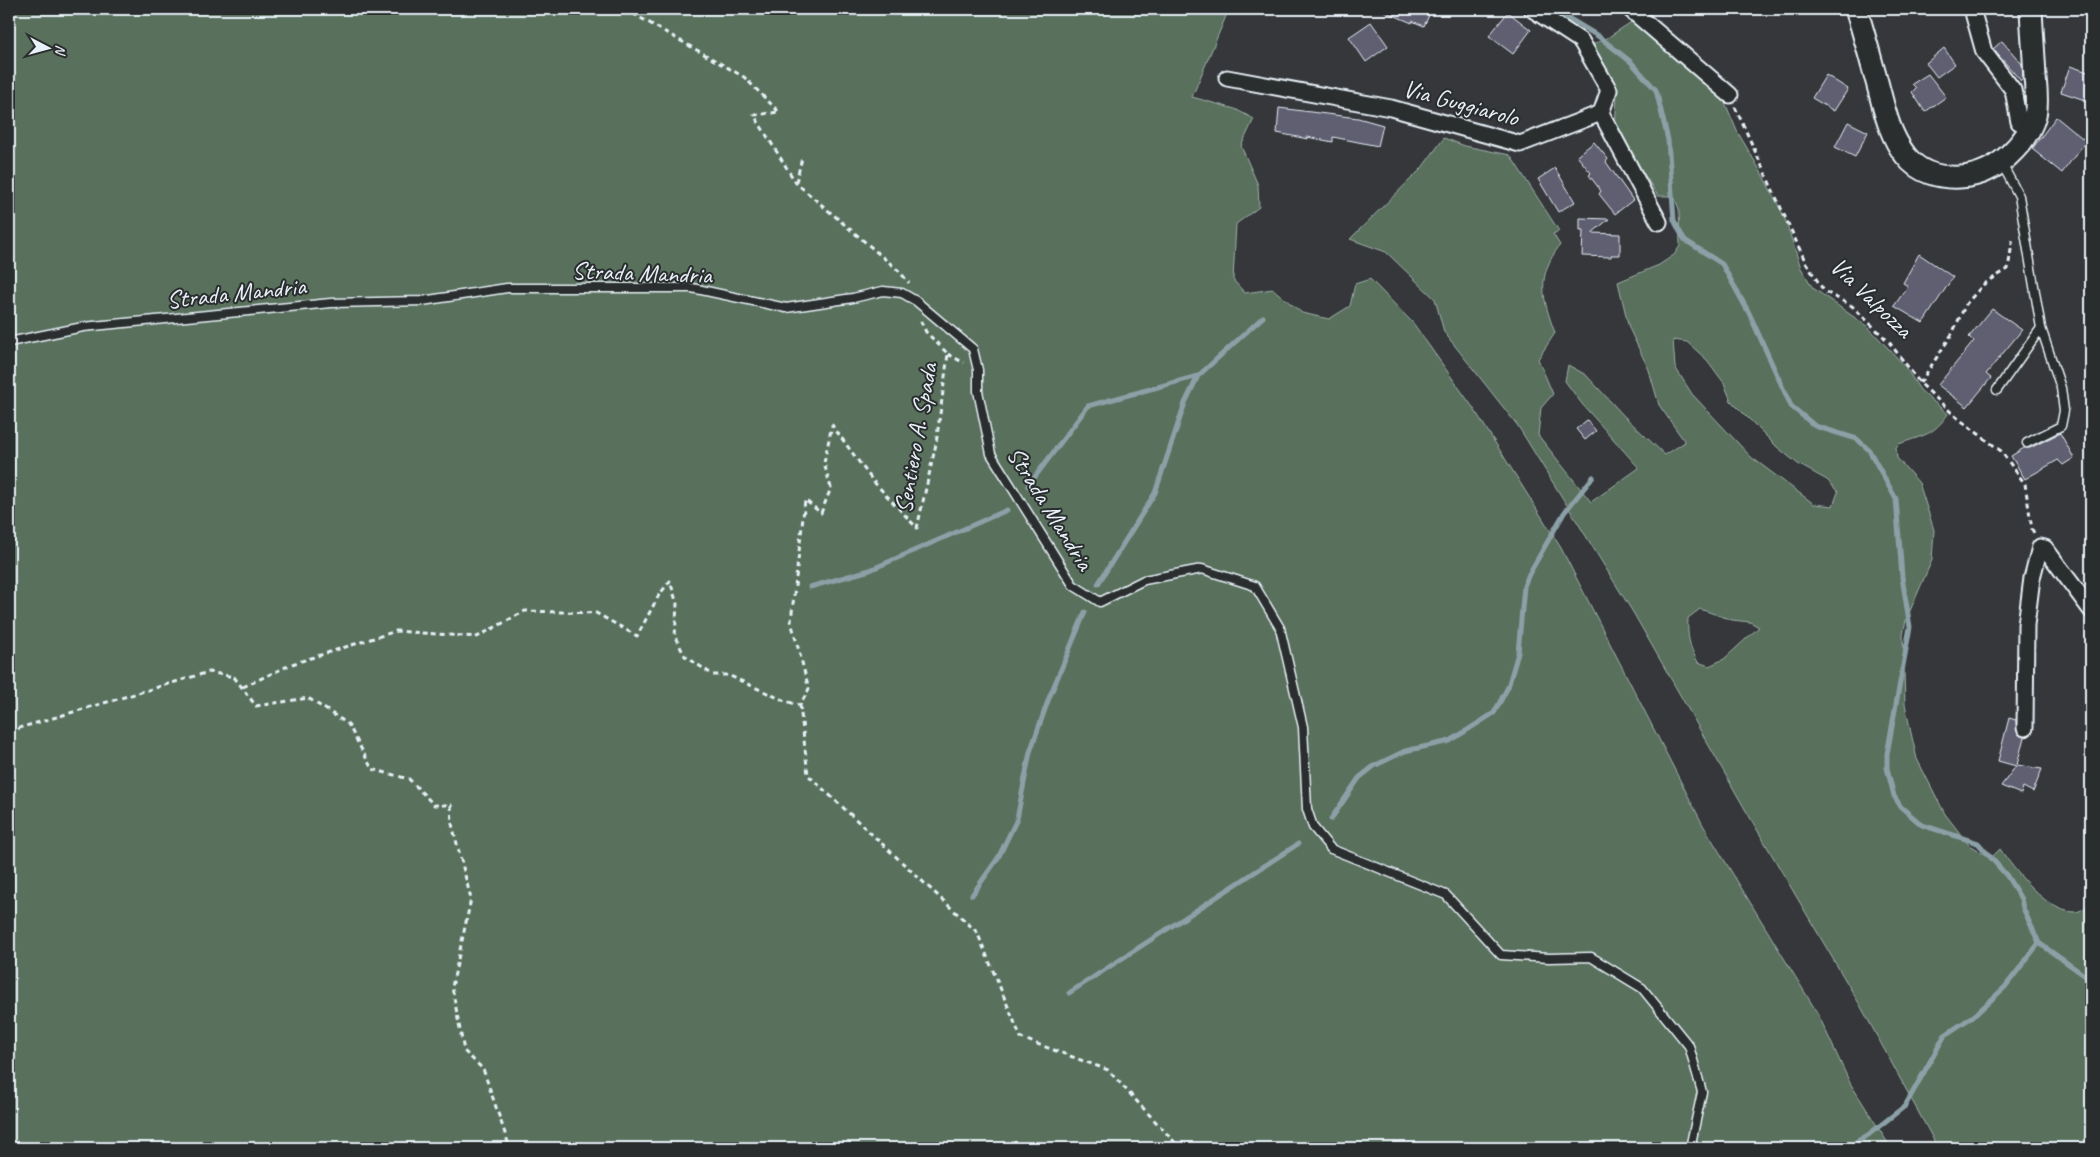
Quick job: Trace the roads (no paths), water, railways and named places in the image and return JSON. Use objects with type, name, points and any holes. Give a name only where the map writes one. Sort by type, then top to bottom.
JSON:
[{"type":"main road","points":[[1856,9],[1889,125],[1896,141],[1910,161],[1925,171],[1939,177],[1948,178],[1974,175],[2002,162],[2021,143],[2030,128],[2035,114],[2036,94],[2031,9]]},
{"type":"street","points":[[1532,9],[1581,41],[1609,90],[1601,113],[1659,222]]},
{"type":"street","points":[[1630,9],[1730,95]]},
{"type":"street","points":[[1972,9],[1984,52],[2013,90],[2019,122],[2030,128]]},
{"type":"street","name":"Via Guggiarolo","points":[[1227,78],[1391,108],[1520,144],[1601,113]]},
{"type":"street","points":[[2024,728],[2026,625],[2032,578],[2040,547],[2045,548],[2091,610]]},
{"type":"lane","points":[[2002,162],[2019,196],[2041,328],[2060,388],[2064,412],[2061,426],[2028,443]]},
{"type":"lane","name":"Strada Mandria","points":[[9,342],[83,327],[331,303],[422,301],[507,288],[692,288],[786,308],[853,298],[883,290],[902,293],[916,301],[973,349],[978,370],[978,390],[991,454],[1073,585],[1100,602],[1144,580],[1202,569],[1255,586],[1280,628],[1303,726],[1307,810],[1313,827],[1331,848],[1446,895],[1501,955],[1549,958],[1591,957],[1642,988],[1689,1046],[1702,1092],[1690,1148]]},
{"type":"lane","points":[[1997,390],[2041,328]]},
{"type":"waterway","points":[[1553,9],[1598,36],[1631,62],[1656,90],[1668,140],[1674,220],[1680,232],[1685,240],[1722,264],[1749,313],[1791,406],[1815,426],[1857,439],[1869,450],[1896,499],[1902,577],[1910,627],[1887,754],[1887,768],[1894,796],[1901,807],[1922,825],[1978,843],[2007,876],[2021,899],[2023,908],[2039,943],[2091,980]]},
{"type":"waterway","points":[[1098,584],[1155,493],[1185,403],[1198,376],[1263,317]]},
{"type":"waterway","points":[[1028,486],[1088,406],[1198,376]]},
{"type":"waterway","points":[[1331,819],[1359,778],[1374,766],[1405,751],[1450,741],[1494,713],[1508,687],[1518,653],[1524,586],[1529,574],[1564,513],[1593,477]]},
{"type":"waterway","points":[[810,587],[870,570],[1007,510]]},
{"type":"waterway","points":[[972,895],[998,858],[1017,819],[1030,752],[1049,698],[1085,612]]},
{"type":"waterway","points":[[1069,993],[1298,844]]},
{"type":"waterway","points":[[1846,1148],[1868,1135],[1905,1106],[1945,1035],[1975,1015],[2005,987],[2039,943]]}]
